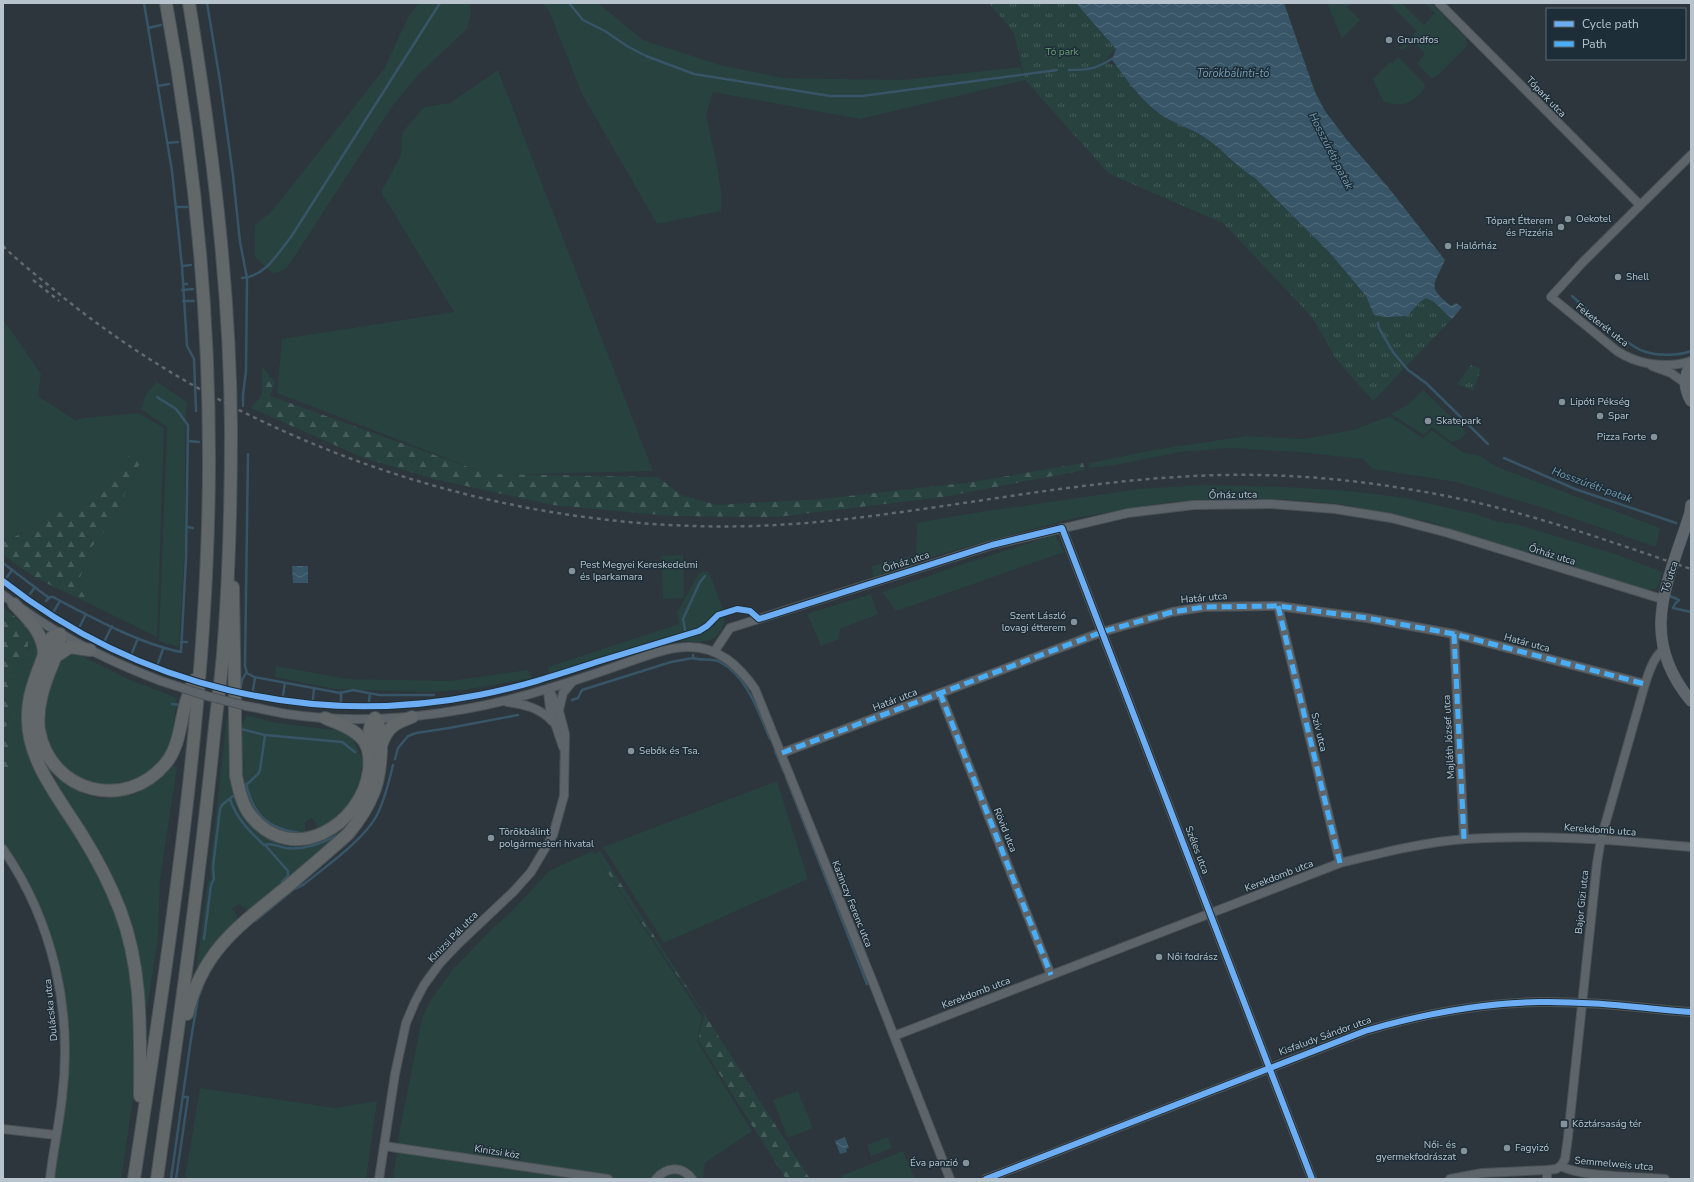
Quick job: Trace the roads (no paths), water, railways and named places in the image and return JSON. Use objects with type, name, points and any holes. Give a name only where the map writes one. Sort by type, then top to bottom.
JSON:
[{"type":"highway","points":[[134,1179],[179,867],[194,732],[206,568],[209,474],[206,322],[198,214],[185,115],[166,3]]},
{"type":"highway","points":[[157,1179],[200,868],[223,655],[228,572],[231,427],[226,318],[213,169],[189,3]]},
{"type":"highway","points":[[228,572],[234,590],[236,776],[245,807],[260,826],[270,832],[291,839],[313,837],[332,829],[351,812],[363,793],[368,776],[380,728],[375,718]]},
{"type":"highway","points":[[14,604],[40,636],[49,657]]},
{"type":"highway","points":[[60,634],[55,635],[50,640],[49,657],[39,706],[38,719],[42,742],[57,768],[67,776],[78,784],[104,791],[130,788],[142,784],[159,770],[167,761],[175,745],[185,705],[200,664]]},
{"type":"highway","points":[[90,650],[70,647],[49,657],[29,700],[28,716],[30,740],[44,774],[94,855],[120,911],[135,967],[140,1024],[139,1144]]},
{"type":"highway","points":[[169,1096],[188,1012],[193,995],[204,969],[220,946],[236,929],[303,874],[348,834],[362,816],[374,794],[377,780],[375,748],[388,729],[400,721],[412,717]]},
{"type":"highway","points":[[325,718],[355,733],[375,748]]},
{"type":"main road","points":[[1691,365],[1687,372],[1685,383],[1686,390],[1691,401]]},
{"type":"main road","name":"Tó utca","points":[[1691,505],[1690,513],[1662,599],[1660,619],[1663,650],[1668,666],[1675,680],[1691,701]]},
{"type":"street","name":"Tópark utca","points":[[1439,3],[1640,205]]},
{"type":"street","points":[[1640,205],[1691,155]]},
{"type":"street","name":"Feketerét utca","points":[[1640,205],[1551,297],[1628,359],[1642,363],[1681,364],[1691,361]]},
{"type":"street","points":[[1642,363],[1671,372],[1685,383]]},
{"type":"street","name":"Őrház utca","points":[[714,652],[730,628],[992,545],[1128,513],[1194,505],[1256,504],[1335,509],[1419,524],[1662,599]]},
{"type":"street","name":"Széles utca","points":[[1062,528],[1312,1179]]},
{"type":"street","points":[[3,596],[60,634],[90,650],[161,681],[207,696],[246,706],[287,714],[325,718],[412,717],[447,713],[502,702],[548,689],[665,650],[693,647],[714,652]]},
{"type":"street","name":"Határ utca","points":[[782,753],[1102,632],[1156,616],[1188,609],[1219,606],[1278,606],[1347,615],[1454,634],[1645,684]]},
{"type":"street","name":"Szív utca","points":[[1278,606],[1340,863]]},
{"type":"street","name":"Majláth József utca","points":[[1454,634],[1464,839]]},
{"type":"street","name":"Bajor Gizi utca","points":[[1562,1166],[1565,1160],[1568,1137],[1581,1004],[1601,839],[1645,684],[1651,668],[1663,650]]},
{"type":"street","name":"Kazinczy Ferenc utca","points":[[714,652],[726,658],[743,672],[755,689],[782,753],[950,1179]]},
{"type":"street","points":[[559,711],[563,693],[574,681]]},
{"type":"street","name":"Kinizsi Pál utca","points":[[379,1179],[395,1074],[406,1023],[415,1002],[424,985],[440,963],[514,891],[531,872],[553,835],[564,796],[565,734],[559,711],[548,689]]},
{"type":"street","name":"Kinizsi Pál utca","points":[[548,689],[548,701],[553,721],[564,749]]},
{"type":"street","name":"Rövid utca","points":[[940,693],[1051,975]]},
{"type":"street","points":[[502,702],[522,705],[541,711],[553,721]]},
{"type":"street","name":"Kerekdomb utca","points":[[894,1036],[1340,863],[1402,848],[1464,839],[1537,837],[1601,839],[1691,847]]},
{"type":"street","name":"Dulácska utca","points":[[3,849],[22,880],[38,915],[52,954],[61,995],[65,1031],[64,1070],[62,1098],[50,1179]]},
{"type":"street","name":"Kisfaludy Sándor utca","points":[[986,1179],[1365,1031],[1428,1014],[1488,1006],[1540,1002],[1691,1012]]},
{"type":"street","points":[[3,1129],[56,1135]]},
{"type":"street","name":"Kinizsi köz","points":[[384,1146],[608,1179]]},
{"type":"street","points":[[1450,1179],[1495,1172],[1556,1169],[1562,1166]]},
{"type":"street","name":"Semmelweis utca","points":[[1562,1166],[1569,1170],[1586,1173],[1665,1179]]},
{"type":"street","points":[[656,1179],[661,1173],[676,1169],[683,1171],[692,1179]]},
{"type":"street","points":[[1547,1170],[1547,1179]]},
{"type":"water","name":"Törökbálinti-tó","points":[[1076,3],[1284,3],[1315,92],[1325,111],[1347,140],[1388,187],[1445,260],[1435,281],[1435,290],[1451,306],[1456,303],[1462,307],[1452,319],[1434,302],[1426,298],[1420,302],[1407,316],[1385,317],[1374,315],[1366,296],[1330,253],[1255,178],[1242,169],[1207,139],[1161,115],[1144,100],[1132,87],[1112,60],[1116,49]]},
{"type":"water","points":[[292,566],[308,566],[308,583],[293,583]]},
{"type":"water","points":[[845,1137],[849,1148],[846,1149],[847,1152],[840,1154],[835,1141]]},
{"type":"waterway","points":[[144,3],[172,171],[182,266],[187,346],[194,359],[196,411]]},
{"type":"waterway","points":[[207,3],[233,175],[240,242],[247,278],[246,371],[243,406]]},
{"type":"waterway","points":[[242,278],[258,273],[264,269],[276,257],[291,237],[440,3]]},
{"type":"waterway","points":[[569,3],[583,20],[605,31],[627,46],[646,56],[694,74],[830,96],[862,96],[1057,70]]},
{"type":"waterway","points":[[148,28],[161,25]]},
{"type":"waterway","points":[[1069,70],[1092,68],[1102,65],[1113,58]]},
{"type":"waterway","points":[[158,86],[169,84]]},
{"type":"waterway","points":[[167,143],[178,142]]},
{"type":"waterway","points":[[176,207],[187,207]]},
{"type":"waterway","points":[[182,266],[191,265]]},
{"type":"waterway","points":[[182,290],[193,289]]},
{"type":"waterway","points":[[1572,296],[1609,330]]},
{"type":"waterway","points":[[183,301],[194,301]]},
{"type":"waterway","name":"Hosszúréti-patak","points":[[1378,323],[1379,328],[1393,352],[1408,370],[1426,383],[1488,444]]},
{"type":"waterway","points":[[1626,341],[1636,348],[1648,353],[1660,355],[1674,355],[1691,351]]},
{"type":"waterway","points":[[46,601],[50,597],[53,597],[99,621],[149,643],[181,652],[186,558],[188,425],[176,409],[157,397]]},
{"type":"waterway","points":[[188,441],[199,442]]},
{"type":"waterway","points":[[248,454],[245,666],[247,673],[254,677],[340,693],[353,690],[379,695],[434,695]]},
{"type":"waterway","name":"Hosszúréti-patak","points":[[1504,458],[1575,489],[1676,523]]},
{"type":"waterway","points":[[187,527],[193,528]]},
{"type":"waterway","points":[[3,563],[49,598]]},
{"type":"waterway","points":[[7,577],[12,570]]},
{"type":"waterway","points":[[685,630],[683,619],[700,582],[705,576]]},
{"type":"waterway","points":[[30,594],[35,587]]},
{"type":"waterway","points":[[1668,595],[1679,600],[1673,608],[1691,612]]},
{"type":"waterway","points":[[54,611],[60,601]]},
{"type":"waterway","points":[[80,626],[86,614]]},
{"type":"waterway","points":[[105,640],[112,626]]},
{"type":"waterway","points":[[132,653],[138,638]]},
{"type":"waterway","points":[[181,642],[187,642]]},
{"type":"waterway","points":[[158,663],[163,649]]},
{"type":"waterway","points":[[572,700],[578,698],[582,690],[671,662],[693,658],[693,655]]},
{"type":"waterway","points":[[693,658],[720,662],[738,677],[751,696],[770,739]]},
{"type":"waterway","points":[[240,690],[242,680],[246,673]]},
{"type":"waterway","points":[[253,690],[255,678]]},
{"type":"waterway","points":[[283,695],[285,683]]},
{"type":"waterway","points":[[313,699],[314,688]]},
{"type":"waterway","points":[[341,692],[341,701]]},
{"type":"waterway","points":[[369,701],[370,693]]},
{"type":"waterway","points":[[172,704],[181,705]]},
{"type":"waterway","points":[[395,759],[398,748],[408,736],[416,733],[518,715]]},
{"type":"waterway","points":[[241,725],[241,729],[265,735],[342,742],[355,752]]},
{"type":"waterway","points":[[245,786],[258,774],[260,770],[265,735]]},
{"type":"waterway","points":[[775,751],[784,772]]},
{"type":"waterway","points":[[255,921],[294,889],[303,885],[333,862],[363,834],[380,809],[393,765]]},
{"type":"waterway","points":[[786,777],[867,984]]},
{"type":"waterway","points":[[246,784],[253,805],[264,819],[279,828],[300,833]]},
{"type":"waterway","points":[[204,939],[211,885],[214,879],[213,867],[220,809],[222,805],[233,796]]},
{"type":"waterway","points":[[230,799],[240,818],[249,830],[264,845],[269,844],[286,848],[299,848],[318,844],[336,836]]},
{"type":"waterway","points":[[265,845],[288,871],[288,876],[282,882]]},
{"type":"waterway","points":[[171,1179],[191,1039],[198,998],[202,988]]},
{"type":"waterway","points":[[176,1179],[188,1097],[183,1097]]},
{"type":"railway","points":[[3,246],[64,298],[144,355],[229,405],[320,447],[414,480],[511,504],[609,520],[708,526],[806,523],[919,510],[1088,485],[1144,479],[1258,475],[1309,477],[1411,489],[1461,499],[1519,513],[1691,569]]},
{"type":"railway","points":[[33,280],[59,301]]},
{"type":"place","name":"Grundfos","points":[[1389,40]]},
{"type":"place","name":"Oekotel","points":[[1568,219]]},
{"type":"place","name":"Tópart Étterem és Pizzéria","points":[[1561,227]]},
{"type":"place","name":"Halőrház","points":[[1448,246]]},
{"type":"place","name":"Shell","points":[[1618,277]]},
{"type":"place","name":"Lipóti Pékség","points":[[1562,402]]},
{"type":"place","name":"Spar","points":[[1600,416]]},
{"type":"place","name":"Skatepark","points":[[1428,421]]},
{"type":"place","name":"Pizza Forte","points":[[1654,437]]},
{"type":"place","name":"Pest Megyei Kereskedelmi és Iparkamara","points":[[572,571]]},
{"type":"place","name":"Szent László lovagi étterem","points":[[1074,622]]},
{"type":"place","name":"Sebők és Tsa.","points":[[631,751]]},
{"type":"place","name":"Törökbálint polgármesteri hivatal","points":[[491,838]]},
{"type":"place","name":"Női fodrász","points":[[1159,957]]},
{"type":"place","name":"Köztársaság tér","points":[[1564,1124]]},
{"type":"place","name":"Fagyizó","points":[[1507,1148]]},
{"type":"place","name":"Női- és gyermekfodrászat","points":[[1464,1151]]},
{"type":"place","name":"Éva panzió","points":[[966,1163]]},
{"type":"park label","name":"Tó park","points":[[1062,52]]}]
